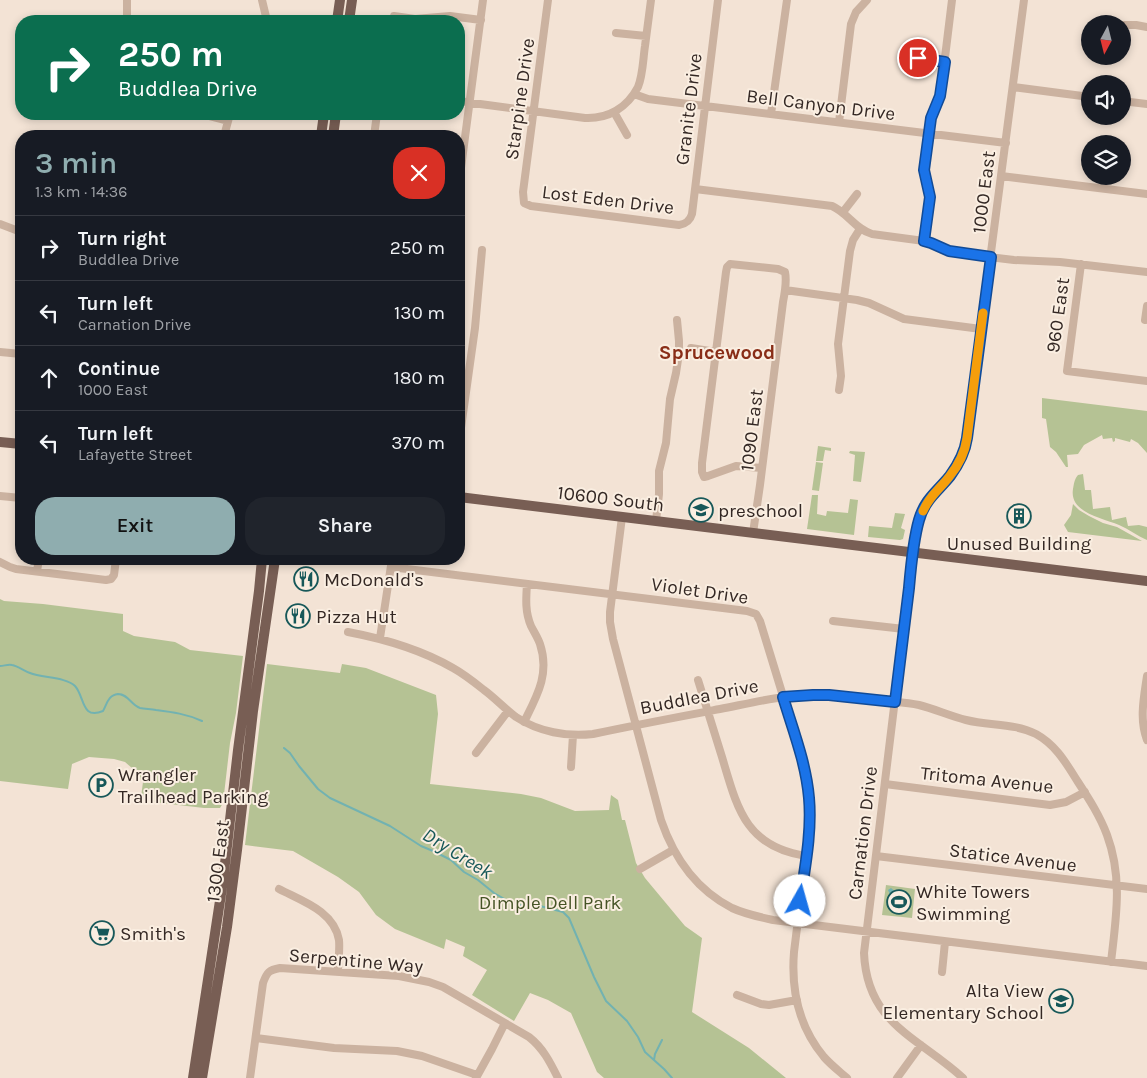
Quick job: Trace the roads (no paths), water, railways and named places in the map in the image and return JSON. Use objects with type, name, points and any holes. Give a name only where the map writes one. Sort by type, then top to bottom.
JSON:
[{"type":"main road","points":[[338,15],[340,0]]},
{"type":"main road","points":[[350,15],[352,0]]},
{"type":"main road","points":[[0,442],[15,443]]},
{"type":"main road","name":"10600 South","points":[[465,498],[1147,581]]},
{"type":"main road","name":"1300 East","points":[[192,1078],[231,814],[261,565]]},
{"type":"main road","name":"1300 East","points":[[202,1078],[227,927],[253,711],[274,565]]},
{"type":"main road","points":[[204,1004],[208,1009],[205,1026],[208,1040]]},
{"type":"street","points":[[127,0],[127,15]]},
{"type":"street","points":[[262,0],[266,15]]},
{"type":"street","points":[[465,139],[483,0]]},
{"type":"street","name":"Starpine Drive","points":[[524,203],[523,192],[548,0]]},
{"type":"street","points":[[465,102],[533,112],[592,118],[607,116],[622,108],[638,87],[651,0]]},
{"type":"street","name":"Granite Drive","points":[[688,222],[692,214],[718,0]]},
{"type":"street","points":[[772,114],[787,0]]},
{"type":"street","points":[[839,122],[851,24],[856,12],[867,0]]},
{"type":"street","points":[[924,241],[930,197],[924,170],[931,118],[941,90],[952,0]]},
{"type":"street","name":"1000 East","points":[[913,552],[919,519],[927,502],[958,464],[967,438],[1024,0]]},
{"type":"street","points":[[465,18],[481,20]]},
{"type":"street","points":[[1131,25],[1147,27]]},
{"type":"street","points":[[616,32],[646,36]]},
{"type":"street","points":[[918,58],[945,62]]},
{"type":"street","points":[[1013,87],[1081,96]]},
{"type":"street","name":"Bell Canyon Drive","points":[[634,94],[648,99],[1006,143]]},
{"type":"street","points":[[1131,102],[1147,104]]},
{"type":"street","points":[[614,112],[627,135]]},
{"type":"street","points":[[1001,176],[1147,194]]},
{"type":"street","points":[[695,189],[826,205],[843,212],[860,229],[872,234],[924,241],[949,251],[1024,261],[1060,262],[1147,272]]},
{"type":"street","points":[[843,212],[856,194]]},
{"type":"street","name":"Lost Eden Drive","points":[[524,203],[531,206],[679,225],[688,222]]},
{"type":"street","points":[[0,224],[15,230]]},
{"type":"street","points":[[839,390],[841,376],[838,344],[844,297],[851,246],[860,229]]},
{"type":"street","points":[[465,399],[475,328],[482,250]]},
{"type":"street","name":"1090 East","points":[[716,352],[728,265],[737,264],[778,269],[785,272],[785,290],[753,533]]},
{"type":"street","name":"960 East","points":[[1081,264],[1067,370],[1147,381]]},
{"type":"street","points":[[785,290],[844,297],[869,303],[904,318],[981,329]]},
{"type":"street","points":[[1145,320],[1147,306]]},
{"type":"street","points":[[656,521],[659,471],[666,443],[670,399],[679,353],[677,320]]},
{"type":"street","points":[[691,348],[716,352],[701,468],[704,477],[736,466],[762,468]]},
{"type":"street","points":[[0,352],[15,353]]},
{"type":"street","points":[[0,496],[15,497]]},
{"type":"street","points":[[622,517],[610,612],[611,631],[661,820],[673,850],[684,868],[714,897],[732,908],[752,916],[797,924],[1147,966]]},
{"type":"street","name":"Carnation Drive","points":[[913,552],[866,932],[865,967],[873,994],[889,1018],[899,1028],[964,1078]]},
{"type":"street","points":[[0,562],[10,567],[106,580],[111,579],[114,575],[115,565]]},
{"type":"street","points":[[37,571],[38,565]]},
{"type":"street","points":[[380,638],[392,565]]},
{"type":"street","name":"Violet Drive","points":[[405,565],[528,584],[747,611],[756,614],[760,621],[802,758],[807,781],[810,811],[793,969],[797,1000],[805,1026],[817,1048],[846,1078]]},
{"type":"street","points":[[524,722],[542,683],[543,668],[540,645],[530,624],[526,607],[528,584]]},
{"type":"street","points":[[833,621],[904,629]]},
{"type":"street","name":"Buddlea Drive","points":[[348,632],[380,638],[417,650],[437,659],[454,668],[484,689],[508,711],[524,722],[549,732],[573,735],[593,734],[783,697],[829,695],[919,706],[969,720],[1016,727],[1036,734],[1059,753],[1085,792],[1107,833],[1118,886],[1111,962]]},
{"type":"street","points":[[1147,676],[1143,720],[1147,740]]},
{"type":"street","points":[[698,680],[734,797],[743,816],[758,835],[767,842],[786,852],[806,856]]},
{"type":"street","points":[[476,752],[508,711]]},
{"type":"street","points":[[571,767],[573,735]]},
{"type":"street","name":"Tritoma Avenue","points":[[884,784],[1050,805],[1066,802],[1085,792]]},
{"type":"street","points":[[640,869],[673,850]]},
{"type":"street","name":"Statice Avenue","points":[[876,856],[1147,889]]},
{"type":"street","points":[[279,890],[318,909],[332,922],[338,940],[338,972]]},
{"type":"street","points":[[942,972],[945,942]]},
{"type":"street","name":"Serpentine Way","points":[[256,1038],[263,983],[271,970],[280,968],[399,976],[429,982],[456,994],[529,1037],[538,1044],[550,1061],[558,1078]]},
{"type":"street","points":[[737,995],[769,1005],[797,1000]]},
{"type":"street","points":[[250,1078],[256,1038],[334,1048],[397,1051],[422,1056],[477,1076],[505,1023]]},
{"type":"street","points":[[897,1078],[921,1045]]},
{"type":"water","points":[[891,888],[902,898],[894,904],[888,890]]},
{"type":"waterway","name":"Dry Creek","points":[[0,666],[12,665],[35,675],[60,679],[71,683],[78,691],[84,706],[91,712],[103,711],[110,698],[121,694],[140,708],[179,714],[202,721]]},
{"type":"waterway","name":"Dry Creek","points":[[284,748],[318,789],[330,798],[390,826],[421,846],[451,860],[464,872],[508,901],[518,905],[540,906],[563,912],[569,918],[606,1001],[627,1021],[645,1052],[672,1078]]},
{"type":"waterway","points":[[654,1060],[662,1040]]},
{"type":"place","name":"preschool","points":[[701,510]]},
{"type":"place","name":"Unused Building","points":[[1019,516]]},
{"type":"place","name":"McDonald's","points":[[306,579]]},
{"type":"place","name":"Pizza Hut","points":[[298,616]]},
{"type":"place","name":"Wrangler Trailhead Parking","points":[[101,785]]},
{"type":"place","name":"White Towers Swimming","points":[[899,902]]},
{"type":"place","name":"Smith's","points":[[102,933]]},
{"type":"place","name":"Alta View Elementary School","points":[[1061,1001]]},
{"type":"district","name":"Sprucewood","points":[[717,352]]},
{"type":"park label","name":"Dimple Dell Park","points":[[550,902]]}]
